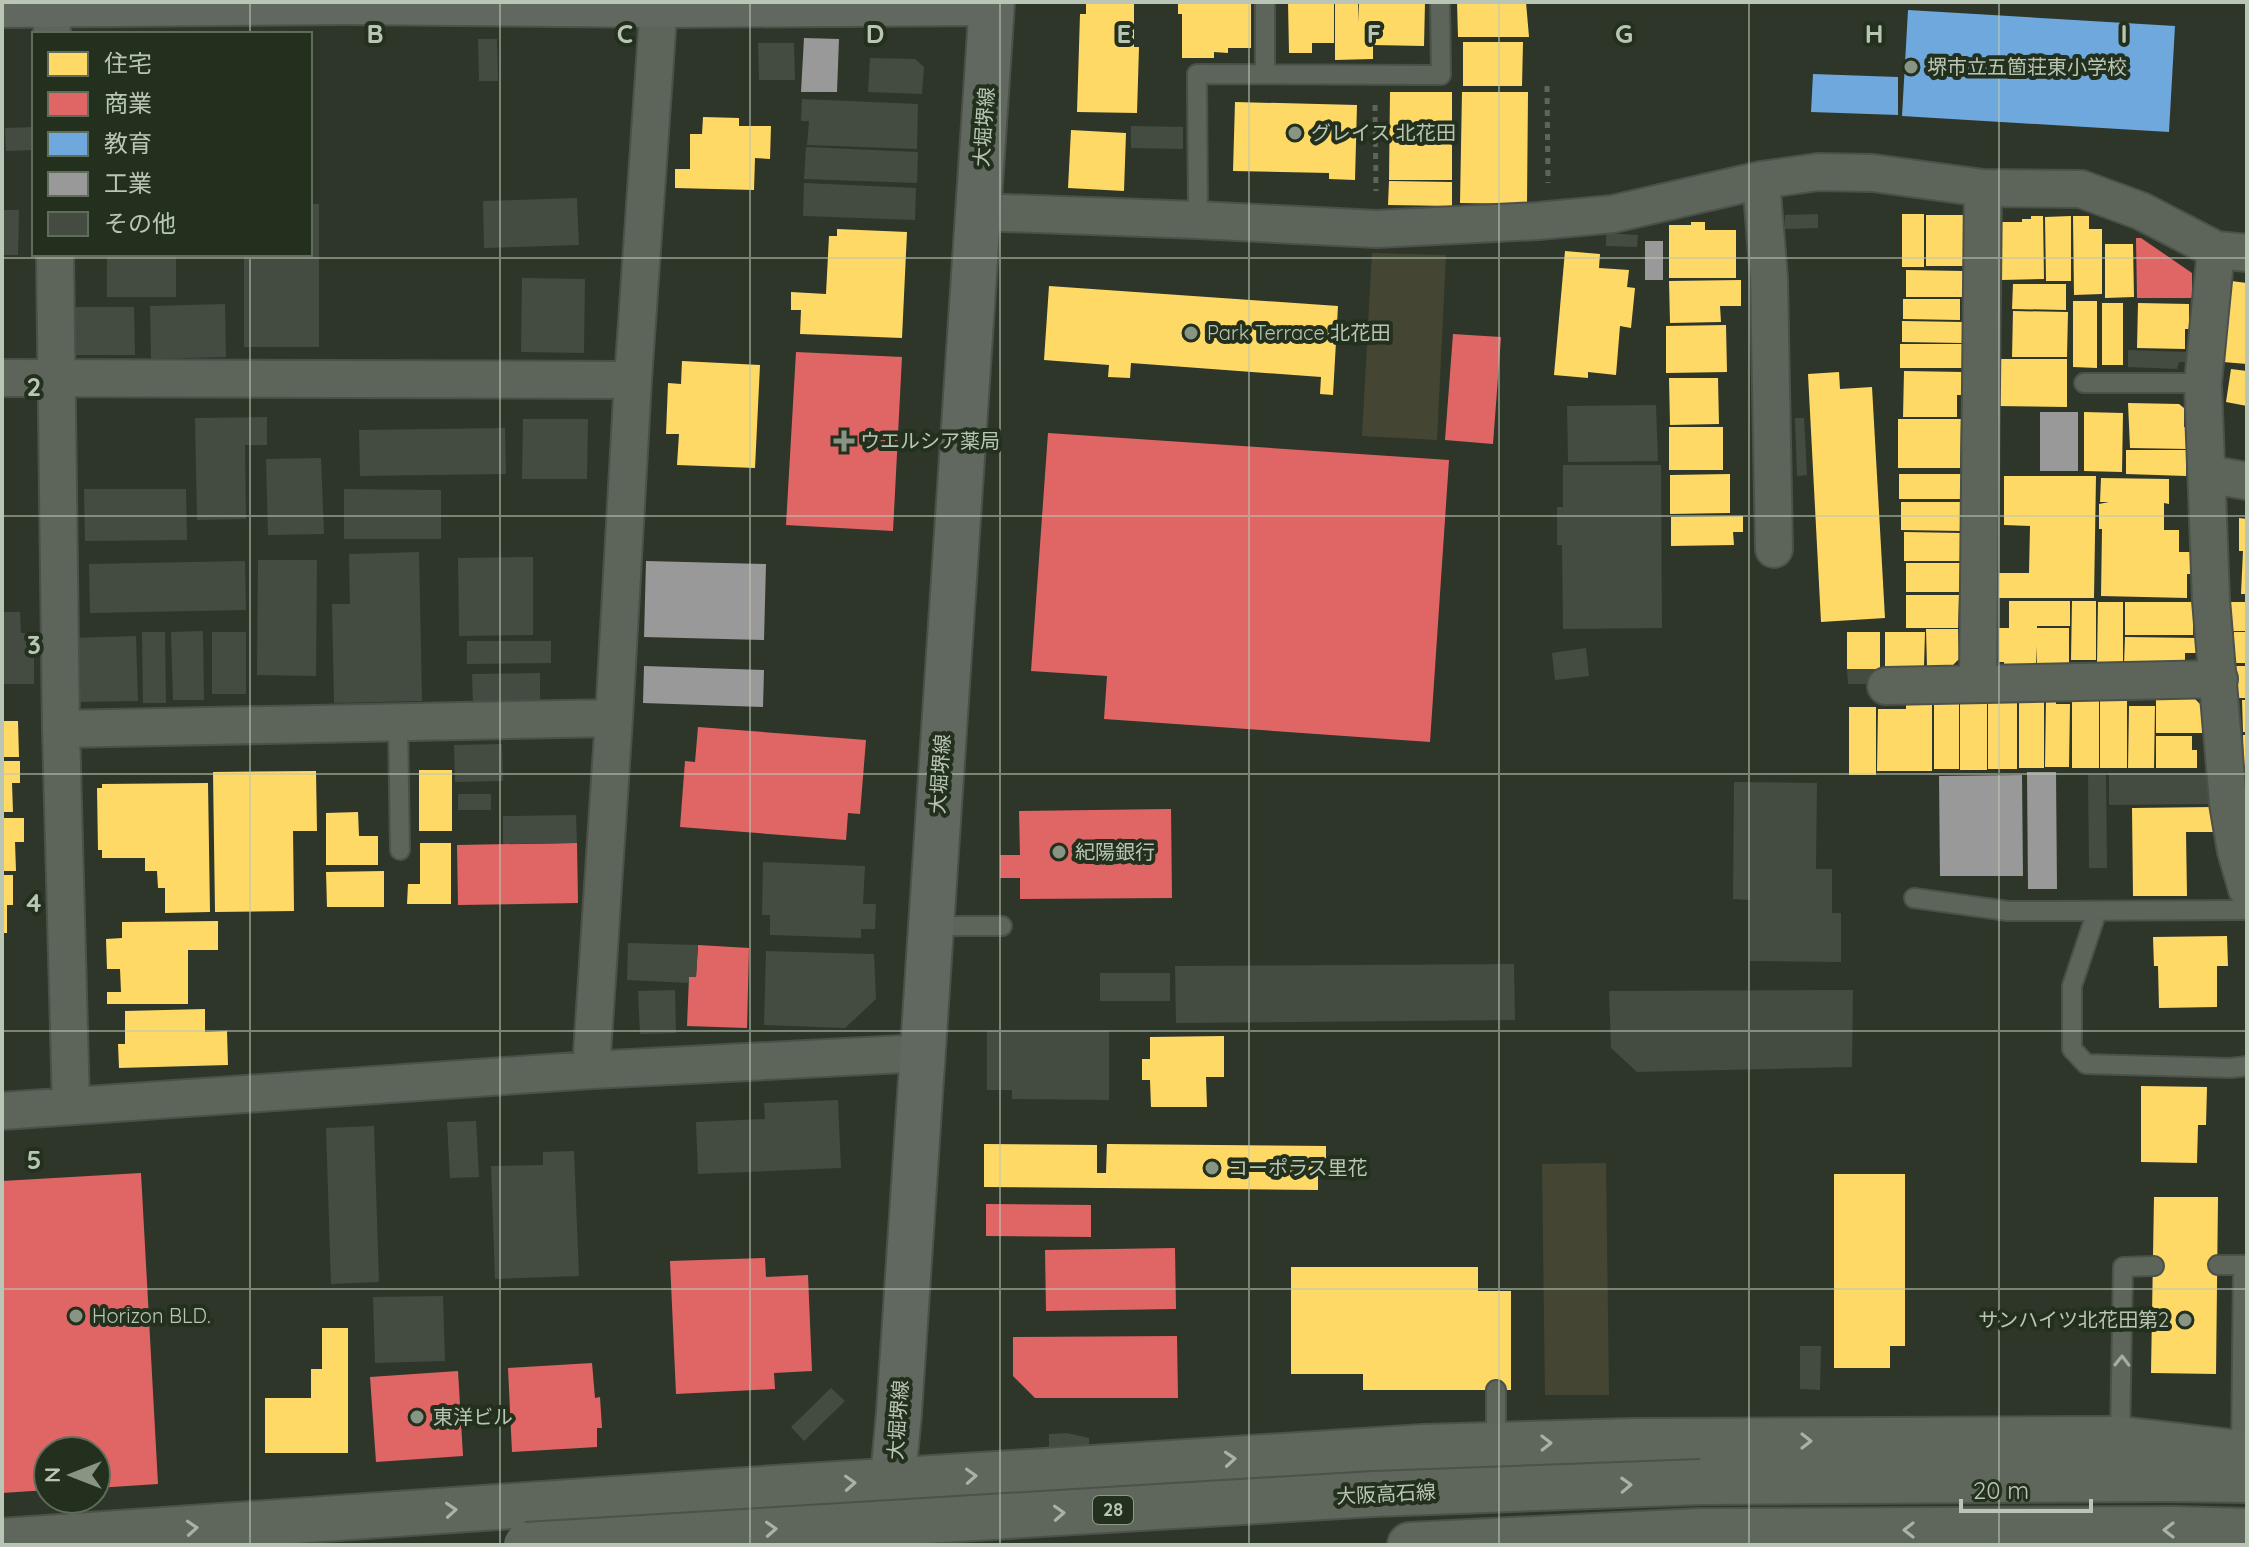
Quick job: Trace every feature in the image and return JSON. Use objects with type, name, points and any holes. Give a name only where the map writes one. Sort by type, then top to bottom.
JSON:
[{"type":"main road","points":[[2,5],[51,14],[347,2],[992,3]]},
{"type":"main road","name":"大堀堺線","points":[[886,1545],[923,1053],[992,3]]},
{"type":"main road","points":[[2,1541],[1424,1447],[1632,1441],[2120,1439],[2245,1463]]},
{"type":"main road","name":"大阪高石線","points":[[526,1545],[1374,1494],[1701,1482],[2150,1479],[2245,1463]]},
{"type":"main road","points":[[1410,1545],[1699,1531],[2247,1531]]},
{"type":"street","points":[[591,1070],[659,3]]},
{"type":"street","points":[[979,212],[1377,229],[1613,214],[1761,180],[1818,172],[1873,173],[1983,188],[2081,189],[2141,211],[2232,252],[2203,383],[2211,600],[2228,803],[2236,851],[2247,889]]},
{"type":"street","points":[[1761,180],[1769,279],[1764,424],[1774,549]]},
{"type":"street","points":[[1978,684],[1983,188]]},
{"type":"street","points":[[55,256],[61,729],[71,1106]]},
{"type":"street","points":[[2,378],[633,380]]},
{"type":"street","points":[[2207,474],[2247,481]]},
{"type":"street","points":[[1886,686],[2219,679]]},
{"type":"street","points":[[61,729],[614,718]]},
{"type":"street","points":[[2,1111],[591,1070],[923,1053]]},
{"type":"lane","points":[[1265,2],[1265,74]]},
{"type":"lane","points":[[1198,220],[1197,74],[1441,75],[1440,2]]},
{"type":"lane","points":[[2084,383],[2203,383]]},
{"type":"lane","points":[[398,722],[400,850]]},
{"type":"lane","points":[[1914,898],[2008,911],[2247,910]]},
{"type":"lane","points":[[2097,911],[2072,986],[2072,1049],[2086,1064],[2247,1066]]},
{"type":"lane","points":[[930,926],[1002,926]]},
{"type":"lane","points":[[2218,1265],[2243,1265],[2245,1463]]},
{"type":"lane","points":[[2120,1439],[2123,1267],[2154,1266]]},
{"type":"lane","points":[[1496,1390],[1496,1445]]},
{"type":"path","points":[[1375,76],[1377,229]]},
{"type":"path","points":[[1547,86],[1549,220]]},
{"type":"green space","points":[[1372,253],[1446,255],[1437,440],[1362,436]]},
{"type":"green space","points":[[1606,1163],[1609,1395],[1545,1395],[1542,1164]]},
{"type":"building: 住宅","points":[[1178,2],[1251,2],[1251,48],[1228,48],[1228,53],[1214,52],[1214,58],[1182,58],[1182,14],[1178,14]]},
{"type":"building: 住宅","points":[[1288,2],[1334,2],[1334,43],[1312,43],[1312,53],[1289,53]]},
{"type":"building: 住宅","points":[[1335,2],[1358,2],[1359,22],[1359,2],[1425,2],[1424,46],[1373,45],[1373,59],[1335,60]]},
{"type":"building: 住宅","points":[[1457,2],[1526,2],[1529,37],[1458,37]]},
{"type":"building: 住宅","points":[[1086,3],[1134,3],[1134,47],[1139,47],[1137,113],[1077,112],[1080,14],[1086,14]]},
{"type":"building: 住宅","points":[[1463,42],[1523,42],[1522,86],[1463,86]]},
{"type":"building: 住宅","points":[[1390,92],[1452,92],[1452,180],[1389,180]]},
{"type":"building: 住宅","points":[[1462,92],[1528,92],[1527,204],[1460,203]]},
{"type":"building: 住宅","name":"グレイス 北花田","points":[[1235,102],[1357,105],[1355,180],[1329,179],[1329,173],[1233,171]]},
{"type":"building: 住宅","points":[[703,117],[739,118],[739,126],[771,126],[770,159],[755,158],[754,190],[675,188],[675,169],[690,169],[690,134],[702,134]]},
{"type":"building: 住宅","points":[[1071,130],[1126,133],[1124,191],[1068,188]]},
{"type":"building: 住宅","points":[[1389,181],[1452,182],[1452,206],[1388,205]]},
{"type":"building: 住宅","points":[[1902,214],[1924,214],[1924,267],[1902,267]]},
{"type":"building: 住宅","points":[[1926,215],[1963,215],[1968,222],[1968,266],[1926,266]]},
{"type":"building: 住宅","points":[[2031,216],[2043,216],[2044,279],[2001,280],[2000,222],[2022,222],[2022,219],[2031,219]]},
{"type":"building: 住宅","points":[[2071,216],[2071,281],[2046,281],[2045,217]]},
{"type":"building: 住宅","points":[[2073,216],[2089,216],[2089,229],[2102,229],[2102,294],[2074,295]]},
{"type":"building: 住宅","points":[[1691,222],[1705,222],[1705,230],[1736,230],[1736,278],[1669,278],[1669,225],[1691,225]]},
{"type":"building: 住宅","points":[[837,229],[907,232],[902,338],[800,334],[801,310],[791,310],[791,292],[826,294],[829,236],[837,236]]},
{"type":"building: 住宅","points":[[2105,244],[2133,244],[2134,297],[2105,298]]},
{"type":"building: 住宅","points":[[1565,251],[1600,254],[1599,268],[1629,270],[1627,287],[1635,288],[1631,328],[1620,326],[1616,375],[1588,372],[1588,378],[1554,375]]},
{"type":"building: 住宅","points":[[1906,270],[1963,271],[1963,297],[1906,297]]},
{"type":"building: 住宅","points":[[1741,280],[1741,306],[1720,306],[1721,322],[1670,323],[1669,281]]},
{"type":"building: 住宅","points":[[2231,281],[2247,283],[2247,364],[2223,362]]},
{"type":"building: 住宅","points":[[2013,284],[2066,284],[2066,310],[2012,309]]},
{"type":"building: 住宅","name":"Park Terrace 北花田","points":[[1049,286],[1338,306],[1333,395],[1320,394],[1321,377],[1131,363],[1130,378],[1108,377],[1109,365],[1044,360]]},
{"type":"building: 住宅","points":[[1903,299],[1960,299],[1960,320],[1903,319]]},
{"type":"building: 住宅","points":[[2073,301],[2097,301],[2097,368],[2073,367]]},
{"type":"building: 住宅","points":[[2102,303],[2123,303],[2123,365],[2102,365]]},
{"type":"building: 住宅","points":[[2138,303],[2189,304],[2185,349],[2137,348]]},
{"type":"building: 住宅","points":[[2013,311],[2068,312],[2067,357],[2012,357]]},
{"type":"building: 住宅","points":[[1902,321],[1963,322],[1963,343],[1902,342]]},
{"type":"building: 住宅","points":[[1726,325],[1727,372],[1666,373],[1666,326]]},
{"type":"building: 住宅","points":[[1900,344],[1965,344],[1965,368],[1900,368]]},
{"type":"building: 住宅","points":[[1997,359],[2067,359],[2067,407],[1996,406]]},
{"type":"building: 住宅","points":[[682,361],[760,365],[755,468],[677,465],[679,434],[666,434],[668,383],[681,384]]},
{"type":"building: 住宅","points":[[2231,369],[2247,371],[2247,406],[2226,402]]},
{"type":"building: 住宅","points":[[1904,371],[1964,372],[1964,395],[1957,395],[1957,417],[1903,417]]},
{"type":"building: 住宅","points":[[1839,372],[1840,389],[1872,387],[1885,618],[1821,622],[1808,374]]},
{"type":"building: 住宅","points":[[1669,378],[1718,378],[1719,424],[1670,425]]},
{"type":"building: 住宅","points":[[2128,403],[2179,404],[2184,408],[2187,449],[2130,448]]},
{"type":"building: 住宅","points":[[2084,412],[2123,413],[2122,472],[2084,471]]},
{"type":"building: 住宅","points":[[1898,419],[1961,419],[1960,468],[1898,468]]},
{"type":"building: 住宅","points":[[1669,427],[1723,427],[1723,470],[1669,470]]},
{"type":"building: 住宅","points":[[2126,450],[2186,450],[2186,476],[2126,474]]},
{"type":"building: 住宅","points":[[1730,474],[1730,513],[1670,514],[1670,475]]},
{"type":"building: 住宅","points":[[1899,474],[1962,474],[1962,499],[1899,499]]},
{"type":"building: 住宅","points":[[2004,476],[2096,476],[2094,598],[1995,598],[1995,573],[2029,573],[2030,526],[2004,525]]},
{"type":"building: 住宅","points":[[2101,478],[2169,479],[2169,504],[2164,503],[2164,530],[2179,530],[2179,552],[2190,552],[2187,598],[2101,596],[2102,529],[2099,529],[2099,504],[2109,502],[2100,502]]},
{"type":"building: 住宅","points":[[1901,502],[1962,502],[1962,531],[1901,530]]},
{"type":"building: 住宅","points":[[1743,516],[1743,532],[1733,532],[1734,545],[1671,546],[1671,517]]},
{"type":"building: 住宅","points":[[2239,518],[2247,519],[2247,594],[2241,594],[2243,551],[2239,551]]},
{"type":"building: 住宅","points":[[1904,532],[1962,533],[1962,561],[1904,561]]},
{"type":"building: 住宅","points":[[1906,563],[1961,563],[1961,592],[1906,592]]},
{"type":"building: 住宅","points":[[1906,595],[1959,595],[1958,628],[1906,628]]},
{"type":"building: 住宅","points":[[2009,601],[2070,601],[2070,626],[2037,626],[2069,628],[2069,667],[2037,666],[2036,646],[2036,668],[2004,667],[2004,662],[1999,662],[1999,628],[2009,628]]},
{"type":"building: 住宅","points":[[2072,601],[2096,601],[2096,660],[2071,660]]},
{"type":"building: 住宅","points":[[2098,602],[2123,602],[2123,664],[2097,664]]},
{"type":"building: 住宅","points":[[2125,602],[2193,602],[2193,635],[2125,635]]},
{"type":"building: 住宅","points":[[2231,602],[2247,602],[2247,631],[2231,631]]},
{"type":"building: 住宅","points":[[1926,629],[1958,629],[1959,659],[1951,667],[1927,667]]},
{"type":"building: 住宅","points":[[1847,632],[1880,632],[1880,669],[1847,669]]},
{"type":"building: 住宅","points":[[1885,632],[1925,632],[1924,666],[1885,666]]},
{"type":"building: 住宅","points":[[2234,632],[2247,632],[2247,663],[2234,663]]},
{"type":"building: 住宅","points":[[2125,637],[2197,638],[2197,653],[2185,653],[2185,665],[2124,665]]},
{"type":"building: 住宅","points":[[2236,666],[2247,666],[2247,698],[2237,698]]},
{"type":"building: 住宅","points":[[1934,698],[1959,699],[1959,769],[1934,769]]},
{"type":"building: 住宅","points":[[2019,698],[2044,698],[2044,768],[2019,768]]},
{"type":"building: 住宅","points":[[2046,698],[2056,698],[2056,704],[2070,704],[2069,767],[2045,767]]},
{"type":"building: 住宅","points":[[2072,699],[2099,699],[2099,768],[2072,768]]},
{"type":"building: 住宅","points":[[2156,699],[2195,699],[2207,711],[2207,733],[2156,733]]},
{"type":"building: 住宅","points":[[1960,700],[1987,700],[1987,770],[1960,770]]},
{"type":"building: 住宅","points":[[2100,700],[2127,700],[2127,768],[2100,768]]},
{"type":"building: 住宅","points":[[2242,700],[2247,700],[2247,732],[2243,732]]},
{"type":"building: 住宅","points":[[1988,703],[2017,703],[2017,769],[1988,769]]},
{"type":"building: 住宅","points":[[1906,705],[1932,705],[1932,771],[1877,771],[1878,709],[1906,709]]},
{"type":"building: 住宅","points":[[2129,706],[2155,706],[2154,768],[2128,768]]},
{"type":"building: 住宅","points":[[1849,707],[1876,707],[1876,775],[1849,775]]},
{"type":"building: 住宅","points":[[2,721],[18,721],[19,757],[2,757]]},
{"type":"building: 住宅","points":[[2243,735],[2247,735],[2247,767],[2244,767]]},
{"type":"building: 住宅","points":[[2156,736],[2192,736],[2192,750],[2197,750],[2197,768],[2156,768]]},
{"type":"building: 住宅","points":[[2,761],[20,761],[20,783],[12,783],[13,812],[2,812]]},
{"type":"building: 住宅","points":[[419,770],[452,770],[452,831],[419,831]]},
{"type":"building: 住宅","points":[[316,771],[317,831],[293,831],[294,911],[215,912],[213,772]]},
{"type":"building: 住宅","points":[[208,783],[210,912],[165,913],[165,888],[158,888],[157,871],[145,871],[145,858],[102,858],[102,850],[98,850],[97,788],[102,788],[102,784]]},
{"type":"building: 住宅","points":[[2213,807],[2213,832],[2186,832],[2187,896],[2133,896],[2132,808]]},
{"type":"building: 住宅","points":[[358,812],[359,836],[378,836],[378,865],[326,865],[326,813]]},
{"type":"building: 住宅","points":[[2,818],[24,818],[24,842],[15,842],[16,871],[2,871]]},
{"type":"building: 住宅","points":[[420,843],[451,843],[451,904],[407,904],[408,884],[420,884]]},
{"type":"building: 住宅","points":[[384,871],[384,907],[327,907],[326,872]]},
{"type":"building: 住宅","points":[[2,875],[13,875],[13,905],[7,905],[7,933],[2,933]]},
{"type":"building: 住宅","points":[[218,921],[218,950],[188,950],[188,1004],[107,1004],[107,992],[121,992],[120,969],[107,969],[106,939],[122,938],[122,922]]},
{"type":"building: 住宅","points":[[2227,936],[2228,966],[2217,966],[2217,1007],[2159,1008],[2158,966],[2154,966],[2153,937]]},
{"type":"building: 住宅","points":[[205,1009],[205,1032],[227,1031],[228,1065],[119,1068],[118,1044],[125,1044],[125,1011]]},
{"type":"building: 住宅","points":[[1224,1036],[1224,1077],[1206,1077],[1207,1107],[1151,1107],[1150,1080],[1142,1080],[1142,1059],[1150,1059],[1150,1037]]},
{"type":"building: 住宅","points":[[2141,1086],[2207,1087],[2206,1125],[2198,1125],[2197,1163],[2141,1162]]},
{"type":"building: 住宅","name":"コーポラス里花","points":[[984,1144],[1097,1145],[1097,1173],[1106,1173],[1107,1144],[1326,1146],[1326,1163],[1318,1163],[1318,1190],[984,1187]]},
{"type":"building: 住宅","points":[[1834,1174],[1905,1174],[1905,1346],[1890,1346],[1890,1368],[1834,1368]]},
{"type":"building: 住宅","name":"サンハイツ北花田第2","points":[[2154,1197],[2218,1197],[2216,1374],[2151,1373]]},
{"type":"building: 住宅","points":[[1291,1267],[1478,1267],[1478,1291],[1511,1291],[1511,1390],[1363,1390],[1363,1374],[1291,1374]]},
{"type":"building: 住宅","points":[[322,1328],[348,1328],[348,1453],[265,1453],[265,1398],[311,1398],[311,1369],[322,1369]]},
{"type":"building: 商業","points":[[2136,238],[2141,238],[2192,273],[2192,298],[2137,298]]},
{"type":"building: 商業","points":[[1453,334],[1501,337],[1493,444],[1445,440]]},
{"type":"building: 商業","name":"ウエルシア薬局","points":[[796,352],[902,357],[893,531],[786,525]]},
{"type":"building: 商業","points":[[1048,433],[1449,460],[1430,742],[1104,719],[1107,676],[1031,671]]},
{"type":"building: 商業","points":[[698,727],[866,740],[860,814],[848,813],[846,840],[680,827],[685,761],[695,762]]},
{"type":"building: 商業","points":[[1171,809],[1172,898],[1020,899],[1020,878],[1000,878],[1000,855],[1020,855],[1019,811]]},
{"type":"building: 商業","points":[[577,843],[578,903],[458,905],[457,845]]},
{"type":"building: 商業","points":[[698,945],[749,948],[747,1028],[687,1026],[689,977],[696,977]]},
{"type":"building: 商業","name":"Horizon BLD.","points":[[141,1173],[158,1484],[112,1487],[112,1435],[32,1435],[32,1491],[2,1493],[2,1181]]},
{"type":"building: 商業","points":[[986,1204],[1091,1205],[1091,1237],[986,1236]]},
{"type":"building: 商業","points":[[1175,1248],[1176,1309],[1046,1311],[1045,1250]]},
{"type":"building: 商業","points":[[765,1258],[766,1277],[808,1275],[812,1371],[774,1373],[775,1389],[676,1394],[670,1261]]},
{"type":"building: 商業","points":[[1177,1336],[1178,1398],[1035,1398],[1013,1376],[1013,1337]]},
{"type":"building: 商業","points":[[592,1363],[595,1398],[600,1397],[602,1428],[597,1428],[597,1447],[512,1452],[508,1368]]},
{"type":"building: 商業","name":"東洋ビル","points":[[458,1371],[463,1456],[376,1462],[370,1377]]},
{"type":"building: 教育","points":[[1908,10],[2175,26],[2169,132],[1902,116]]},
{"type":"building: 教育","points":[[1813,74],[1898,77],[1898,115],[1811,112]]},
{"type":"building: 工業","points":[[804,38],[839,39],[837,92],[801,92]]},
{"type":"building: 工業","points":[[1645,241],[1663,241],[1663,280],[1645,280]]},
{"type":"building: 工業","points":[[2040,412],[2078,412],[2078,471],[2040,471]]},
{"type":"building: 工業","points":[[646,561],[766,564],[764,640],[644,637]]},
{"type":"building: 工業","points":[[644,666],[764,670],[763,707],[643,703]]},
{"type":"building: 工業","points":[[2027,772],[2056,772],[2057,889],[2028,889]]},
{"type":"building: 工業","points":[[2022,775],[2023,876],[1940,876],[1939,776]]},
{"type":"building: その他","points":[[478,39],[497,39],[498,81],[479,81]]},
{"type":"building: その他","points":[[758,43],[794,43],[795,80],[759,80]]},
{"type":"building: その他","points":[[870,58],[915,59],[924,67],[922,94],[868,92]]},
{"type":"building: その他","points":[[802,99],[918,104],[917,149],[807,145],[809,121],[801,121]]},
{"type":"building: その他","points":[[1131,126],[1183,127],[1183,149],[1131,148]]},
{"type":"building: その他","points":[[32,127],[32,150],[6,151],[5,128]]},
{"type":"building: その他","points":[[806,147],[918,152],[917,183],[804,179]]},
{"type":"building: その他","points":[[804,183],[916,188],[915,220],[803,216]]},
{"type":"building: その他","points":[[577,198],[579,245],[484,248],[483,201]]},
{"type":"building: その他","points":[[312,204],[319,204],[319,347],[244,347],[244,256],[312,256]]},
{"type":"building: その他","points":[[2,210],[19,210],[18,255],[2,255]]},
{"type":"building: その他","points":[[1818,214],[1818,228],[1785,229],[1785,215]]},
{"type":"building: その他","points":[[1606,233],[1638,235],[1637,247],[1606,246]]},
{"type":"building: その他","points":[[107,256],[176,256],[176,297],[107,297]]},
{"type":"building: その他","points":[[522,278],[585,279],[584,353],[521,352]]},
{"type":"building: その他","points":[[225,304],[226,357],[151,359],[150,306]]},
{"type":"building: その他","points":[[72,307],[134,307],[135,355],[72,355]]},
{"type":"building: その他","points":[[2128,350],[2187,352],[2187,362],[2179,362],[2177,369],[2128,367]]},
{"type":"building: その他","points":[[1656,405],[1658,461],[1568,462],[1567,406]]},
{"type":"building: その他","points":[[267,417],[267,445],[245,445],[246,519],[197,520],[195,418]]},
{"type":"building: その他","points":[[1795,418],[1804,418],[1807,475],[1797,476]]},
{"type":"building: その他","points":[[523,419],[588,419],[587,479],[522,479]]},
{"type":"building: その他","points":[[505,428],[506,474],[360,476],[359,430]]},
{"type":"building: その他","points":[[321,458],[324,534],[268,535],[266,459]]},
{"type":"building: その他","points":[[1563,465],[1661,465],[1662,628],[1563,629],[1562,545],[1557,545],[1557,507],[1563,507]]},
{"type":"building: その他","points":[[84,489],[186,489],[187,540],[85,541]]},
{"type":"building: その他","points":[[344,489],[441,490],[441,539],[344,539]]},
{"type":"building: その他","points":[[419,552],[422,701],[334,703],[332,604],[350,604],[349,554]]},
{"type":"building: その他","points":[[533,557],[533,635],[459,636],[458,558]]},
{"type":"building: その他","points":[[258,560],[317,560],[316,676],[257,675]]},
{"type":"building: その他","points":[[245,561],[246,610],[90,613],[89,564]]},
{"type":"building: その他","points":[[2,612],[20,612],[21,633],[34,633],[34,684],[2,684]]},
{"type":"building: その他","points":[[203,631],[204,700],[173,700],[171,632]]},
{"type":"building: その他","points":[[142,632],[165,632],[166,703],[143,703]]},
{"type":"building: その他","points":[[212,632],[246,632],[246,694],[212,694]]},
{"type":"building: その他","points":[[136,636],[138,701],[72,702],[71,638]]},
{"type":"building: その他","points":[[467,641],[551,641],[551,663],[467,664]]},
{"type":"building: その他","points":[[1586,648],[1589,676],[1555,680],[1552,653]]},
{"type":"building: その他","points":[[1847,669],[1880,669],[1880,684],[1848,684]]},
{"type":"building: その他","points":[[540,673],[540,704],[473,706],[472,674]]},
{"type":"building: その他","points":[[502,744],[503,781],[455,782],[454,745]]},
{"type":"building: その他","points":[[2109,773],[2210,773],[2210,804],[2109,805]]},
{"type":"building: その他","points":[[2088,775],[2106,775],[2107,868],[2089,868]]},
{"type":"building: その他","points":[[1734,782],[1817,783],[1816,869],[1832,869],[1832,913],[1841,913],[1841,962],[1750,961],[1750,900],[1733,899]]},
{"type":"building: その他","points":[[458,794],[491,794],[491,810],[458,810]]},
{"type":"building: その他","points":[[576,815],[577,843],[503,844],[503,816]]},
{"type":"building: その他","points":[[763,862],[865,866],[863,904],[876,904],[875,929],[861,929],[861,938],[770,935],[770,915],[762,915]]},
{"type":"building: その他","points":[[628,943],[698,945],[696,977],[689,977],[689,983],[627,980]]},
{"type":"building: その他","points":[[766,951],[874,954],[876,999],[845,1028],[764,1025]]},
{"type":"building: その他","points":[[1514,964],[1515,1020],[1176,1023],[1175,966]]},
{"type":"building: その他","points":[[1100,973],[1170,973],[1170,1001],[1100,1001]]},
{"type":"building: その他","points":[[675,990],[676,1033],[640,1034],[638,991]]},
{"type":"building: その他","points":[[1853,990],[1852,1067],[1637,1072],[1611,1048],[1609,991]]},
{"type":"building: その他","points":[[987,1031],[1109,1031],[1109,1100],[1012,1099],[1012,1090],[987,1090]]},
{"type":"building: その他","points":[[838,1100],[841,1168],[698,1174],[696,1122],[765,1119],[764,1103]]},
{"type":"building: その他","points":[[476,1121],[479,1177],[450,1178],[447,1122]]},
{"type":"building: その他","points":[[374,1126],[379,1282],[331,1284],[326,1128]]},
{"type":"building: その他","points":[[574,1151],[579,1276],[495,1279],[491,1166],[543,1165],[543,1152]]},
{"type":"building: その他","points":[[443,1296],[445,1361],[375,1363],[373,1297]]},
{"type":"building: その他","points":[[1800,1346],[1821,1346],[1820,1390],[1800,1389]]},
{"type":"building: その他","points":[[831,1388],[845,1401],[804,1441],[791,1427]]},
{"type":"building: その他","points":[[1067,1433],[1089,1438],[1089,1450],[1049,1451],[1049,1434]]},
{"type":"place","name":"堺市立五箇荘東小学校","points":[[1911,67]]},
{"type":"place","name":"グレイス 北花田","points":[[1295,133]]},
{"type":"place","name":"Park Terrace 北花田","points":[[1191,333]]},
{"type":"place","name":"ウエルシア薬局","points":[[844,441]]},
{"type":"place","name":"紀陽銀行","points":[[1059,852]]},
{"type":"place","name":"コーポラス里花","points":[[1212,1168]]},
{"type":"place","name":"Horizon BLD.","points":[[76,1316]]},
{"type":"place","name":"サンハイツ北花田第2","points":[[2185,1320]]},
{"type":"place","name":"東洋ビル","points":[[417,1417]]}]
